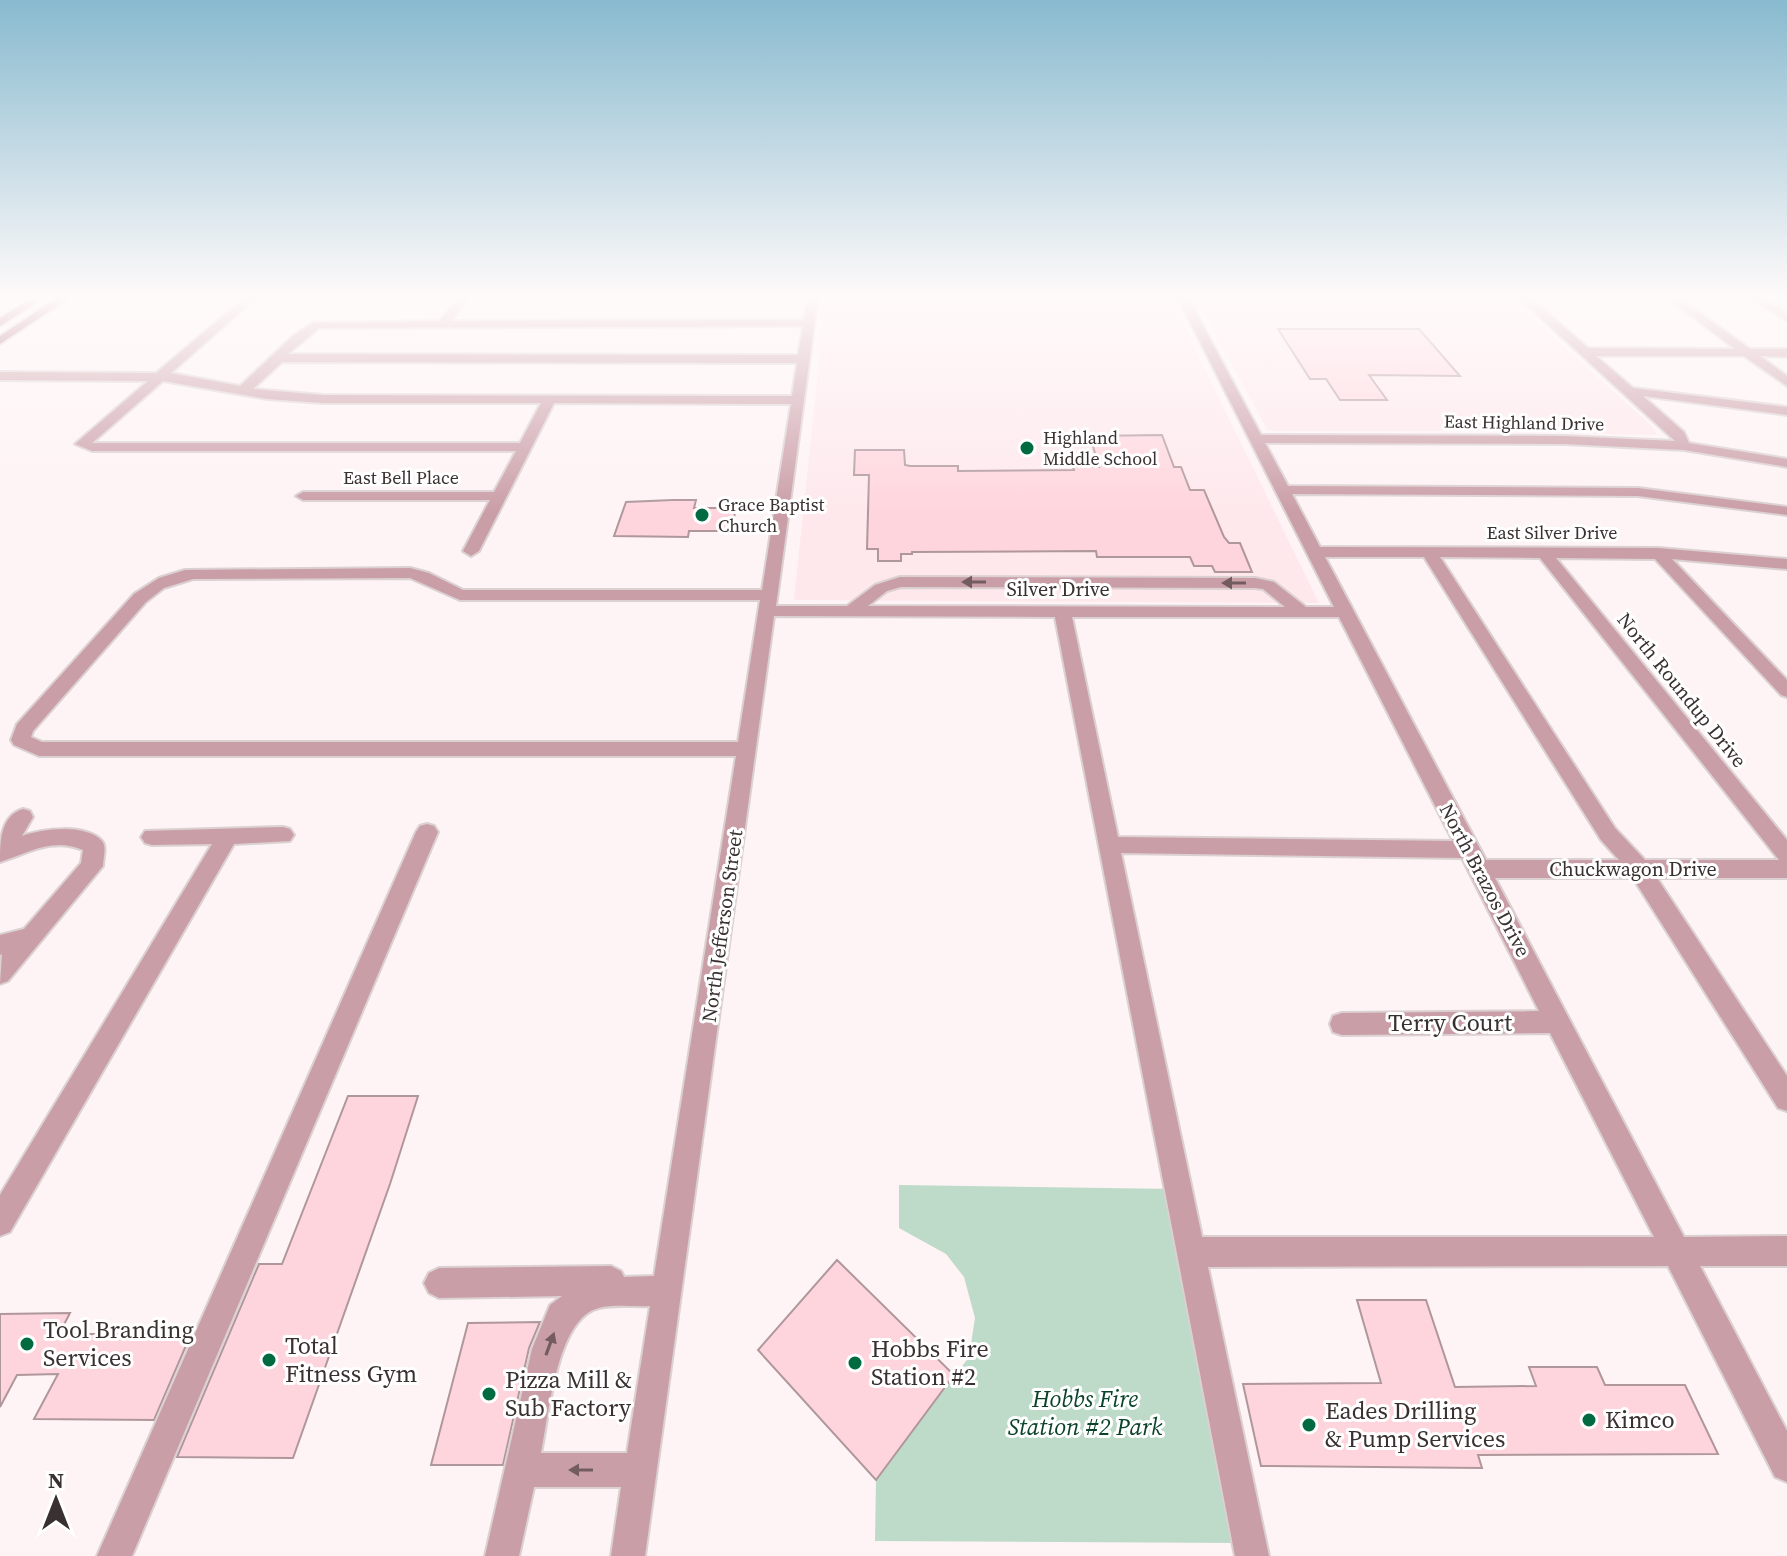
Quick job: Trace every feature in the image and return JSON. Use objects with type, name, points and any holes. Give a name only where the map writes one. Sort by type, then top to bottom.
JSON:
[{"type":"street","points":[[169,369],[82,444],[92,447],[525,447]]},
{"type":"street","points":[[244,389],[270,369]]},
{"type":"street","name":"North Jefferson Street","points":[[628,1556],[803,369]]},
{"type":"street","name":"North Brazos Drive","points":[[1221,369],[1787,1465]]},
{"type":"street","points":[[1605,369],[1679,435],[1684,446]]},
{"type":"street","points":[[1769,369],[1787,382]]},
{"type":"street","points":[[0,376],[194,378],[267,395],[323,399],[799,400]]},
{"type":"street","points":[[1630,391],[1787,411]]},
{"type":"street","points":[[471,551],[549,400]]},
{"type":"street","name":"East Highland Drive","points":[[1259,439],[1565,440],[1684,446],[1787,463]]},
{"type":"street","points":[[1285,490],[1638,492],[1787,511]]},
{"type":"street","name":"East Bell Place","points":[[303,496],[499,496]]},
{"type":"street","name":"East Silver Drive","points":[[1317,552],[1658,553],[1717,555],[1787,564]]},
{"type":"street","points":[[1429,552],[1608,834],[1640,870],[1787,1099]]},
{"type":"street","name":"North Roundup Drive","points":[[1544,553],[1787,855]]},
{"type":"street","points":[[1658,553],[1787,691]]},
{"type":"street","name":"Silver Drive","points":[[748,749],[39,749],[21,740],[24,729],[151,587],[173,577],[193,574],[410,573],[426,574],[440,586],[460,595],[769,603],[851,611],[1348,612]]},
{"type":"street","points":[[851,611],[881,588],[900,582],[1268,585],[1302,612]]},
{"type":"street","points":[[1062,611],[1252,1556]]},
{"type":"street","points":[[0,853],[23,817]]},
{"type":"street","points":[[114,1556],[427,832]]},
{"type":"street","points":[[0,853],[34,838],[62,835],[94,846],[92,866],[0,974]]},
{"type":"street","points":[[152,837],[283,835]]},
{"type":"street","points":[[0,1222],[228,836]]},
{"type":"street","name":"Chuckwagon Drive","points":[[1108,845],[1640,870],[1787,869]]},
{"type":"street","points":[[0,945],[32,937]]},
{"type":"street","name":"Terry Court","points":[[1342,1024],[1558,1022]]},
{"type":"street","points":[[1192,1252],[1787,1251]]},
{"type":"street","points":[[439,1283],[669,1286]]},
{"type":"street","points":[[502,1556],[547,1349],[561,1316],[592,1293],[669,1286]]},
{"type":"street","points":[[521,1470],[642,1470]]},
{"type":"shaded area","name":"Highland Middle School","points":[[818,369],[1204,369],[1319,603],[794,600]]},
{"type":"shaded area","points":[[1234,369],[1588,369],[1653,427],[1657,435],[1483,431],[1268,431]]},
{"type":"green space","name":"Hobbs Fire Station #2 Park","points":[[899,1185],[1175,1189],[1239,1543],[875,1541],[876,1480],[969,1357],[975,1318],[964,1277],[946,1254],[899,1228]]},
{"type":"building","points":[[1303,369],[1454,369],[1460,376],[1369,375],[1387,400],[1340,400],[1326,379],[1310,379]]},
{"type":"building","points":[[1162,435],[1174,467],[1181,467],[1190,490],[1204,490],[1224,537],[1229,543],[1240,543],[1252,572],[1215,572],[1212,566],[1194,566],[1190,557],[1097,557],[1096,551],[912,552],[901,554],[901,561],[878,561],[878,549],[867,549],[869,475],[854,475],[855,450],[904,450],[905,465],[958,466],[958,471],[1074,470],[1073,467],[1099,467],[1090,436]]},
{"type":"building","name":"Grace Baptist Church","points":[[696,500],[694,508],[736,508],[731,531],[689,531],[688,537],[614,536],[626,502]]},
{"type":"building","name":"Total Fitness Gym","points":[[348,1096],[418,1096],[293,1458],[177,1457],[259,1264],[282,1264]]},
{"type":"building","name":"Hobbs Fire Station #2","points":[[837,1260],[954,1375],[876,1480],[758,1350]]},
{"type":"building","points":[[1357,1300],[1426,1300],[1455,1387],[1536,1386],[1529,1367],[1597,1367],[1605,1385],[1685,1385],[1718,1454],[1478,1455],[1482,1468],[1261,1466],[1243,1384],[1381,1383]]},
{"type":"building","points":[[70,1313],[59,1334],[191,1334],[154,1420],[34,1419],[58,1374],[17,1375],[0,1407],[0,1314]]},
{"type":"building","name":"Pizza Mill & Sub Factory","points":[[540,1322],[529,1348],[503,1465],[431,1465],[468,1323]]},
{"type":"place","name":"Highland Middle School","points":[[1027,448]]},
{"type":"place","name":"Grace Baptist Church","points":[[702,515]]},
{"type":"place","name":"Tool Branding Services","points":[[27,1344]]},
{"type":"place","name":"Total Fitness Gym","points":[[269,1360]]},
{"type":"place","name":"Hobbs Fire Station #2","points":[[855,1363]]},
{"type":"place","name":"Pizza Mill & Sub Factory","points":[[489,1394]]},
{"type":"place","name":"Kimco","points":[[1589,1420]]},
{"type":"place","name":"Eades Drilling & Pump Services","points":[[1309,1425]]}]
